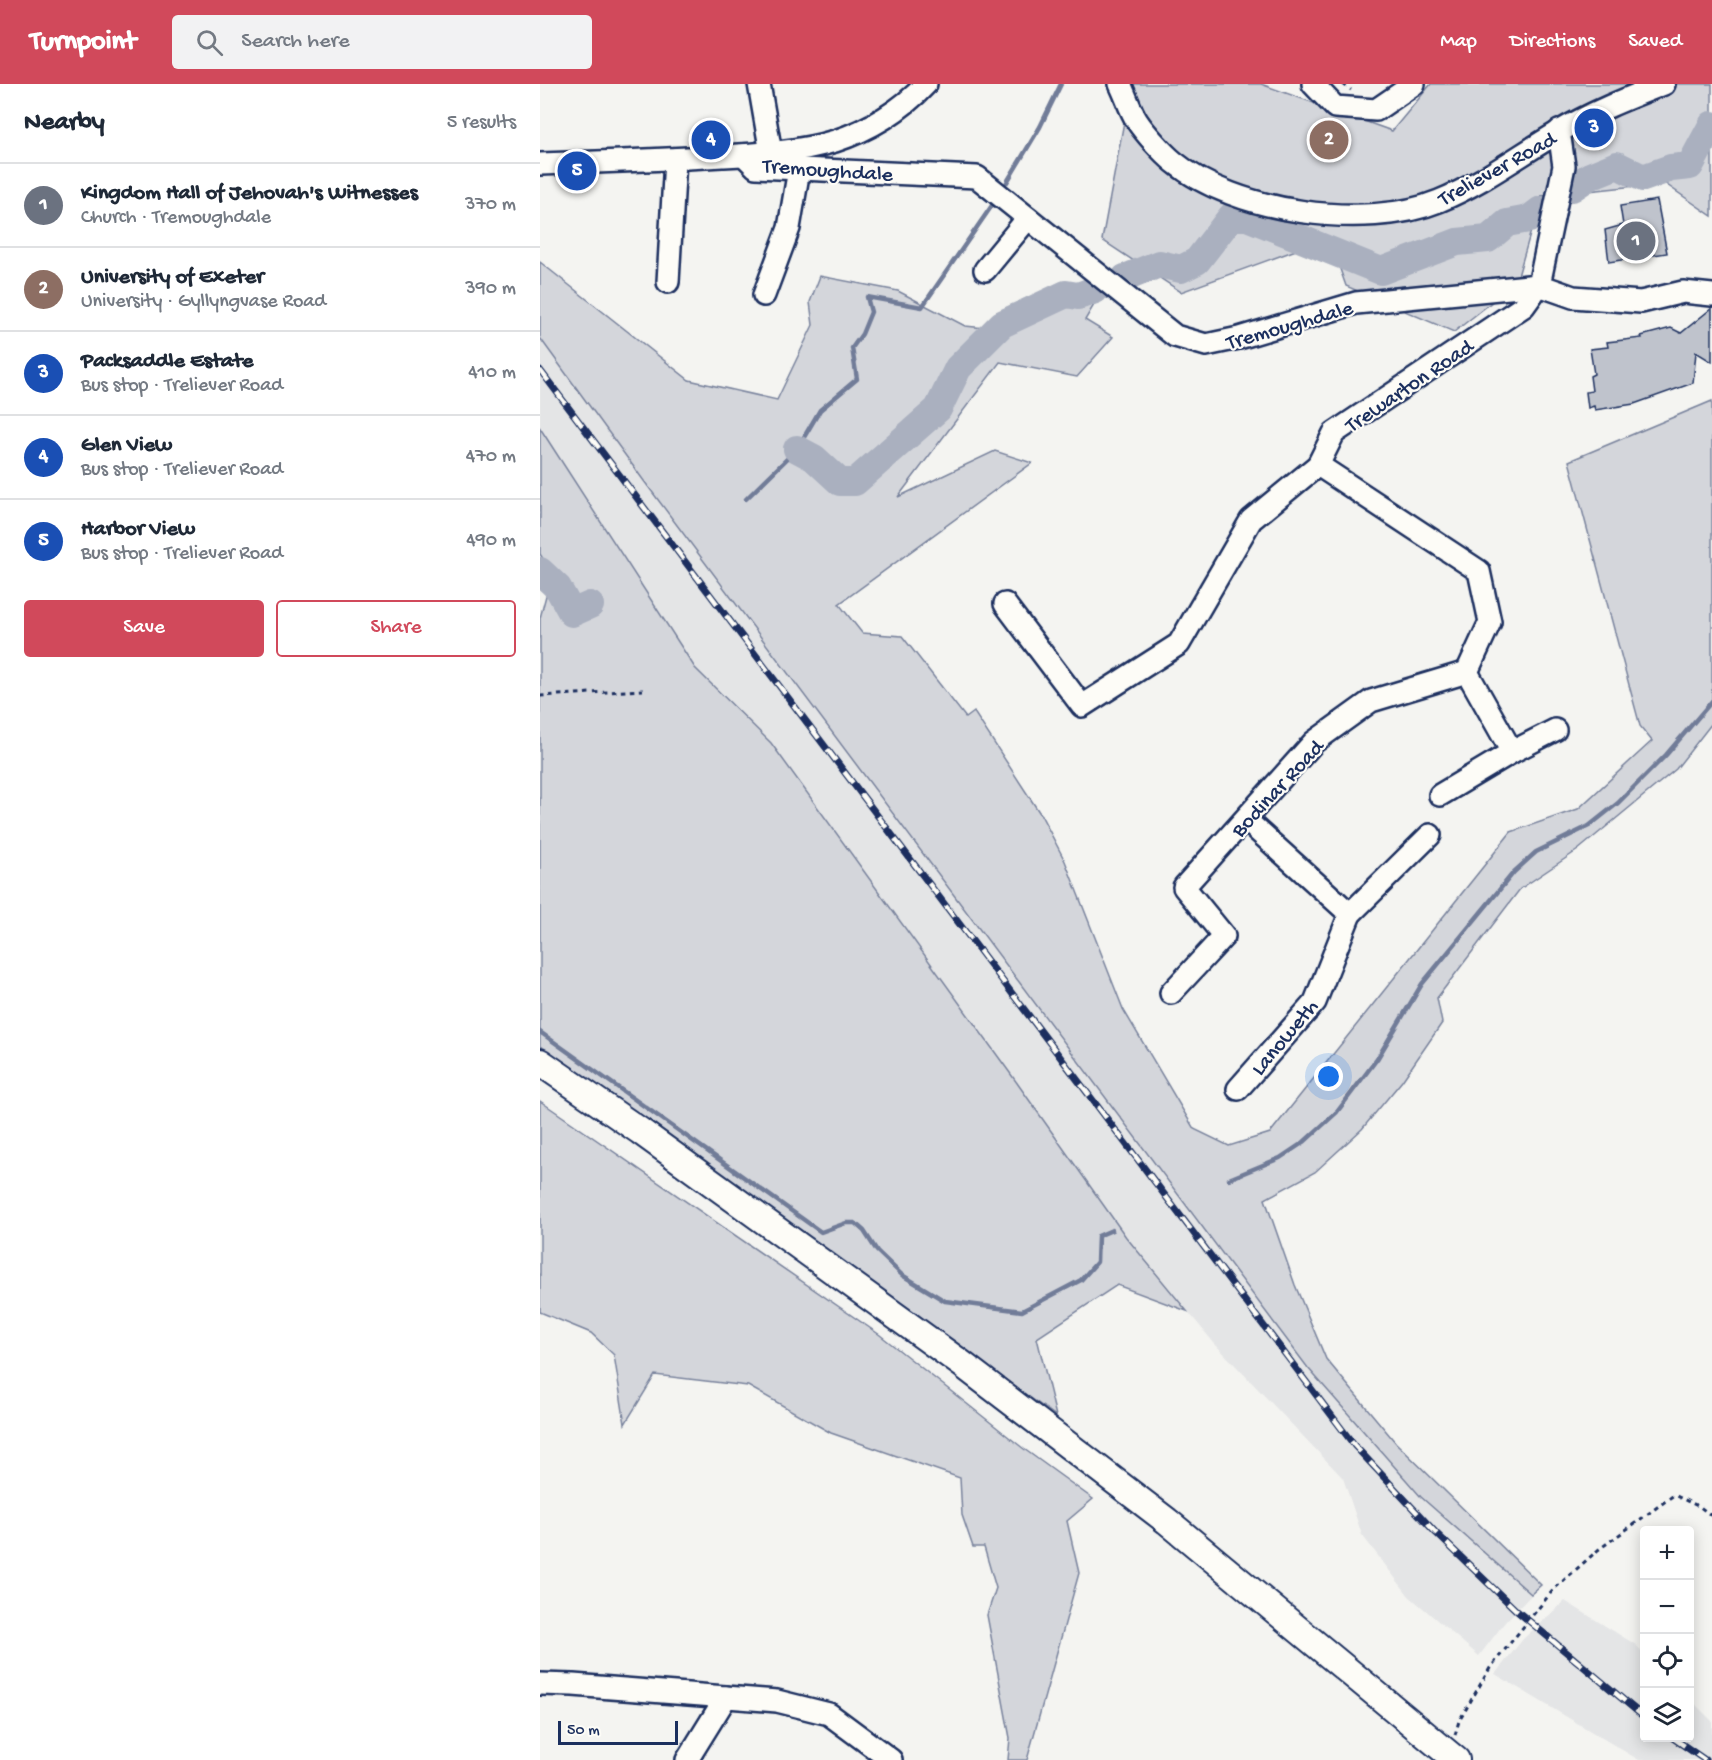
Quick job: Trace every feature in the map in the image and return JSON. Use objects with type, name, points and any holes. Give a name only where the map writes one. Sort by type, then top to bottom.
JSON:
[{"type":"main road","points":[[540,1062],[640,1131],[962,1364],[1167,1521],[1453,1757]]},
{"type":"street","points":[[759,84],[771,153]]},
{"type":"street","points":[[540,164],[771,153],[834,141],[865,129],[894,112],[927,84]]},
{"type":"street","name":"Treliever Road","points":[[1120,84],[1138,122],[1172,161],[1198,179],[1230,195],[1286,210],[1338,214],[1394,213],[1437,202],[1476,183],[1559,131],[1664,84]]},
{"type":"street","points":[[1312,84],[1335,107],[1376,110],[1414,84]]},
{"type":"street","points":[[1539,285],[1564,166],[1559,131]]},
{"type":"street","name":"Tremoughdale","points":[[744,155],[756,167],[977,177],[1175,336],[1206,345],[1239,338],[1356,303],[1539,285],[1573,297],[1641,302],[1683,292],[1712,295]]},
{"type":"street","points":[[668,282],[675,159]]},
{"type":"street","points":[[764,295],[789,228],[799,169]]},
{"type":"street","points":[[985,270],[1028,218]]},
{"type":"street","name":"Trewarton Road","points":[[1005,604],[1082,706],[1179,644],[1251,520],[1318,465],[1334,434],[1524,306],[1539,285]]},
{"type":"street","points":[[1318,465],[1479,571],[1490,621],[1467,672],[1512,752]]},
{"type":"street","name":"Bodinar Road","points":[[1171,993],[1224,936],[1184,887],[1314,742],[1371,701],[1467,672]]},
{"type":"street","points":[[1440,795],[1512,752],[1555,730]]},
{"type":"street","points":[[1245,820],[1350,915]]},
{"type":"street","name":"Lanoweth","points":[[1238,1089],[1315,1002],[1350,915],[1430,835]]},
{"type":"street","points":[[540,1684],[573,1684],[777,1701],[829,1714],[891,1760]]},
{"type":"street","points":[[687,1760],[726,1697]]},
{"type":"path","points":[[540,696],[643,690]]},
{"type":"path","points":[[1453,1757],[1459,1721],[1490,1668],[1554,1589],[1598,1550],[1674,1495],[1700,1507],[1712,1516]]},
{"type":"shaded area","points":[[1131,84],[1261,84],[1392,131],[1431,84],[1712,84],[1712,216],[1664,183],[1541,196],[1516,283],[1454,332],[1346,286],[1329,238],[1181,292],[1102,240]]},
{"type":"shaded area","points":[[540,262],[862,633],[902,636],[966,718],[974,712],[1041,815],[1065,861],[1123,1009],[1194,1129],[1229,1146],[1295,1285],[1326,1359],[1396,1443],[1541,1585],[1505,1622],[1479,1656],[1409,1596],[1362,1535],[1343,1478],[1214,1343],[1126,1237],[771,743],[695,668],[540,428]]},
{"type":"shaded area","points":[[540,262],[689,380],[777,400],[813,325],[810,302],[820,276],[898,291],[965,326],[985,328],[1086,284],[1101,293],[1085,320],[1113,337],[1077,377],[1000,362],[898,497],[995,451],[1032,463],[839,604],[862,633],[902,636],[966,718],[974,712],[1041,815],[1065,861],[1123,1009],[1194,1129],[1229,1146],[1270,1133],[1511,832],[1578,809],[1652,741],[1640,726],[1569,461],[1712,401],[1712,723],[1676,769],[1578,850],[1520,889],[1437,998],[1442,1023],[1402,1081],[1362,1129],[1315,1172],[1265,1199],[1295,1285],[1326,1359],[1396,1443],[1541,1585],[1531,1594],[1421,1497],[1308,1368],[644,481],[540,338]]},
{"type":"shaded area","points":[[540,428],[695,668],[771,743],[1126,1237],[1187,1311],[1117,1285],[1037,1338],[1056,1416],[540,1046],[540,618],[552,573],[540,554]]},
{"type":"shaded area","points":[[540,1101],[880,1335],[1024,1449],[1093,1499],[1067,1521],[1079,1573],[1027,1760],[1008,1760],[1010,1738],[987,1615],[996,1588],[984,1547],[973,1547],[962,1515],[960,1478],[831,1433],[748,1386],[655,1375],[625,1424],[614,1355],[591,1333],[540,1312]]},
{"type":"shaded area","points":[[1565,1601],[1636,1645],[1640,1650],[1640,1742],[1694,1742],[1694,1703],[1712,1721],[1712,1760],[1639,1760],[1495,1674],[1523,1639]]},
{"type":"building","points":[[1657,200],[1667,253],[1609,262],[1605,230],[1623,225],[1620,206]]},
{"type":"building","points":[[1712,308],[1712,362],[1696,352],[1693,383],[1634,404],[1595,410],[1594,406],[1588,408],[1586,392],[1592,391],[1590,376],[1594,374],[1590,349],[1608,347],[1607,342],[1642,338],[1641,336],[1671,328],[1681,333]]},
{"type":"waterway","points":[[1007,182],[1040,127],[1061,84]]},
{"type":"waterway","points":[[1572,188],[1590,176],[1617,165],[1643,178],[1671,168],[1690,166],[1712,125]]},
{"type":"waterway","points":[[746,499],[797,449],[820,410],[857,379],[852,348],[862,334],[871,312],[867,297],[922,307],[993,204]]},
{"type":"waterway","points":[[1125,278],[1159,264],[1181,269],[1197,261],[1231,217],[1247,217],[1381,271],[1457,242],[1488,239],[1507,223],[1529,219],[1541,210]]},
{"type":"waterway","points":[[797,449],[814,458],[840,482],[855,482],[938,409],[958,368],[1002,324],[1066,294],[1078,296],[1095,290]]},
{"type":"waterway","points":[[540,571],[558,588],[572,613],[590,605]]},
{"type":"waterway","points":[[1229,1179],[1280,1158],[1304,1142],[1337,1112],[1377,1059],[1422,984],[1514,872],[1536,852],[1589,826],[1618,803],[1666,755],[1712,701]]},
{"type":"waterway","points":[[540,1032],[821,1232],[846,1223],[855,1223],[864,1231],[877,1251],[902,1275],[945,1301],[1022,1311],[1081,1280],[1097,1262],[1098,1236],[1112,1230]]},
{"type":"railway","points":[[540,370],[1354,1445],[1436,1533],[1517,1611],[1640,1714]]},
{"type":"railway","points":[[1679,1742],[1705,1760]]},
{"type":"place","name":"Packsaddle Estate","points":[[1594,128]]},
{"type":"place","name":"Glen View","points":[[711,140]]},
{"type":"place","name":"University of Exeter","points":[[1329,140]]},
{"type":"place","name":"Harbor View","points":[[577,171]]},
{"type":"place","name":"Kingdom Hall of Jehovah's Witnesses","points":[[1636,241]]}]
